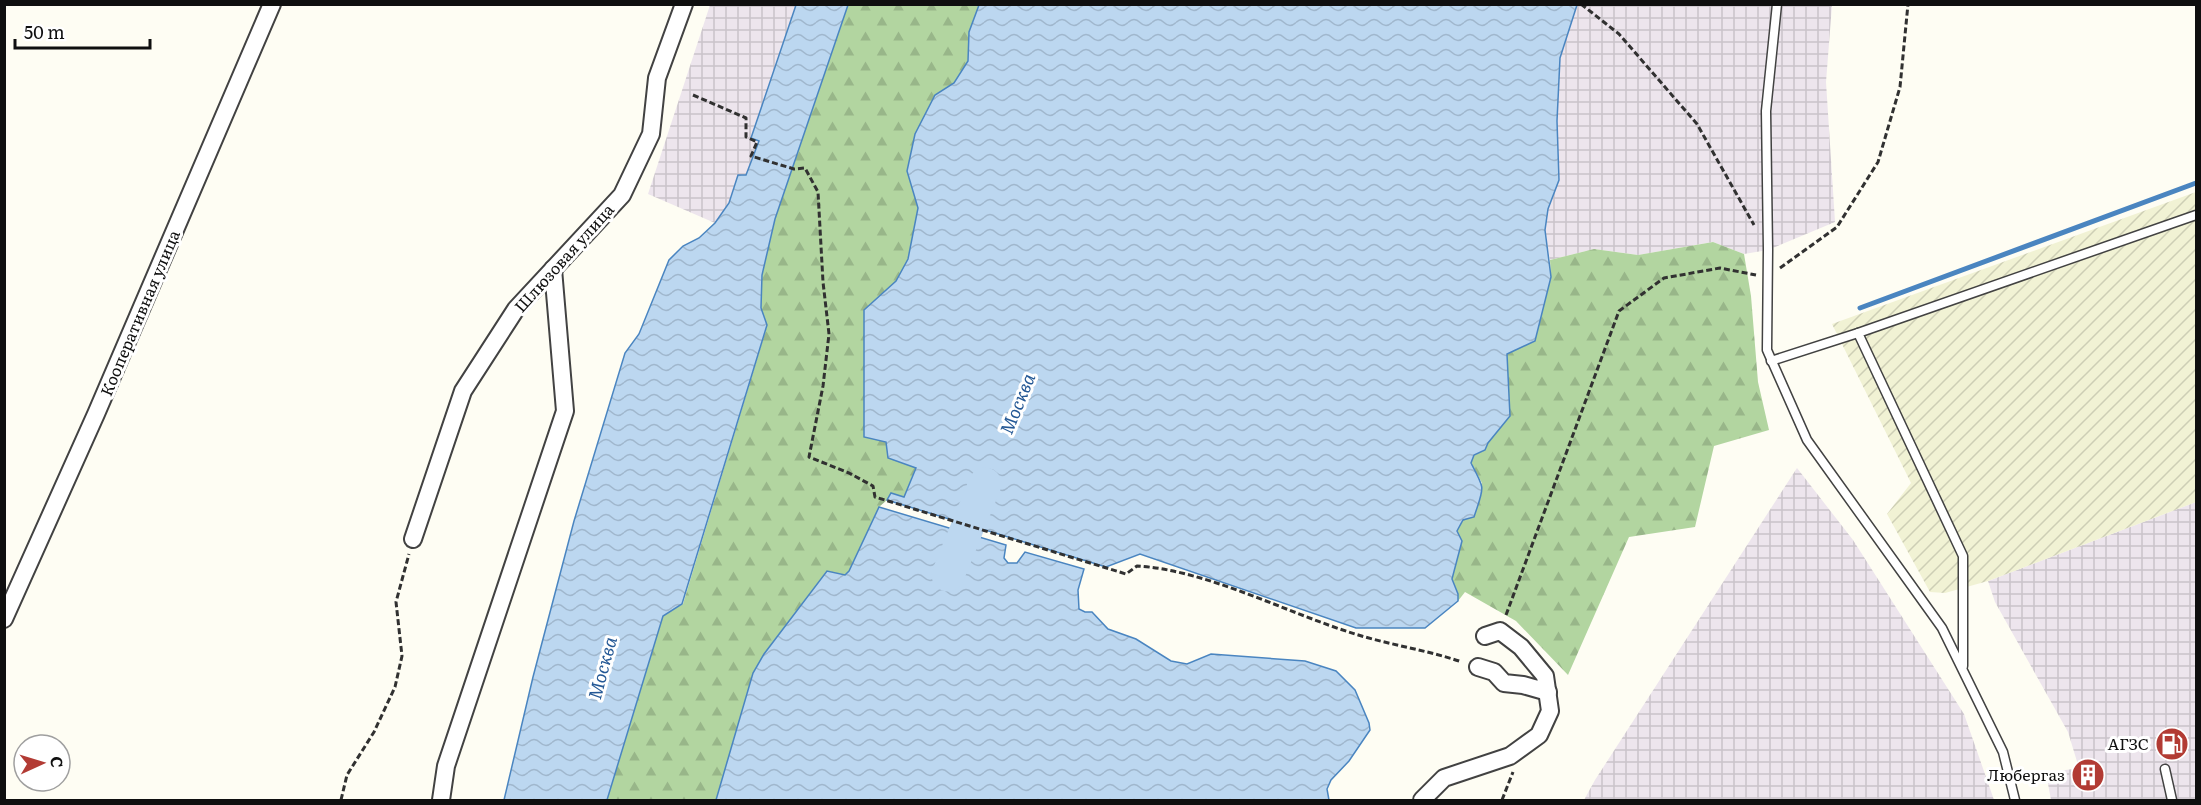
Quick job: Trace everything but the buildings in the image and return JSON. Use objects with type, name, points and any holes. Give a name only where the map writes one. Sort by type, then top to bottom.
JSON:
[{"type":"street","name":"Кооперативная улица","points":[[4,620],[96,414],[272,4]]},
{"type":"street","name":"Шлюзовая улица","points":[[413,539],[463,391],[516,309],[622,195],[651,134],[657,78],[684,4]]},
{"type":"street","points":[[441,801],[446,766],[565,411],[553,268]]},
{"type":"street","points":[[1422,801],[1444,778],[1510,756],[1539,735],[1550,711],[1545,676],[1521,647],[1492,633]]},
{"type":"street","points":[[1478,667],[1494,672],[1504,683],[1523,685],[1548,692]]},
{"type":"lane","points":[[1777,4],[1766,111],[1767,350],[1807,440],[1942,628],[2003,752],[2015,801]]},
{"type":"lane","points":[[1771,361],[2196,215]]},
{"type":"lane","points":[[1857,333],[1963,556],[1963,669]]},
{"type":"lane","points":[[2165,769],[2172,801]]},
{"type":"path","points":[[1581,4],[1619,34],[1697,124],[1768,250]]},
{"type":"path","points":[[1492,633],[1619,310],[1664,278],[1720,268],[1767,277],[1837,227],[1878,162],[1900,87],[1908,4]]},
{"type":"path","points":[[693,94],[746,118],[746,137],[757,142],[751,156],[794,169],[805,168],[818,192],[823,282],[829,334],[823,386],[809,457],[849,473],[873,486],[875,497],[887,501],[1126,574],[1137,566],[1160,567],[1223,586],[1356,634],[1452,658],[1478,667]]},
{"type":"path","points":[[341,801],[347,775],[374,732],[395,687],[402,656],[396,602],[413,539]]},
{"type":"path","points":[[1452,658],[1461,656]]},
{"type":"path","points":[[1502,801],[1514,769],[1510,756]]},
{"type":"shaded area","points":[[710,5],[796,5],[751,137],[759,141],[746,175],[738,175],[729,203],[715,223],[648,194]]},
{"type":"shaded area","points":[[1577,5],[1832,5],[1826,82],[1835,222],[1768,250],[1744,254],[1713,242],[1638,255],[1594,249],[1550,260],[1545,230],[1548,209],[1559,180],[1557,121],[1560,58]]},
{"type":"shaded area","points":[[1797,468],[1853,540],[1964,714],[1994,800],[1584,800],[1595,780]]},
{"type":"shaded area","points":[[2196,502],[2196,800],[2051,800],[2046,773],[2079,768],[2068,732],[1995,602],[1988,581]]},
{"type":"green space","points":[[848,5],[979,5],[969,32],[968,61],[954,83],[935,95],[907,171],[918,208],[908,259],[896,281],[864,310],[887,442],[916,467],[904,497],[891,493],[879,507],[849,571],[845,575],[827,571],[764,654],[753,673],[716,800],[607,800],[663,616],[683,604],[767,326],[761,308],[762,275],[775,219]]},
{"type":"green space","points":[[2196,192],[2196,502],[1988,581],[1945,593],[1930,592],[1887,514],[1911,483],[1832,324]]},
{"type":"green space","points":[[1713,242],[1744,254],[1751,296],[1758,382],[1769,430],[1714,446],[1695,527],[1629,537],[1568,675],[1516,621],[1465,592],[1458,601],[1458,593],[1452,579],[1462,541],[1457,531],[1482,483],[1471,463],[1474,455],[1485,450],[1510,416],[1507,354],[1551,277],[1550,260],[1594,249],[1638,255]]},
{"type":"water","points":[[796,5],[848,5],[775,219],[762,275],[761,308],[767,325],[682,604],[663,616],[607,800],[504,800],[533,677],[574,521],[625,353],[639,334],[669,260],[683,246],[699,238],[715,223],[729,203],[738,175],[746,175],[759,141],[751,138]]},
{"type":"water","points":[[979,5],[1577,5],[1560,58],[1557,121],[1559,180],[1548,209],[1545,230],[1551,277],[1535,341],[1507,354],[1510,416],[1485,450],[1474,455],[1471,463],[1482,489],[1474,517],[1463,520],[1457,531],[1462,541],[1452,579],[1458,594],[1458,601],[1425,628],[1356,628],[1140,554],[1106,567],[887,500],[891,493],[904,497],[916,468],[888,458],[886,442],[864,437],[864,310],[896,281],[908,259],[918,208],[907,171],[915,134],[935,95],[954,83],[968,61],[969,32]]},
{"type":"water","points":[[879,507],[1006,545],[1004,558],[1008,563],[1017,563],[1025,552],[1084,569],[1078,590],[1079,609],[1092,612],[1108,629],[1136,639],[1171,661],[1187,664],[1211,654],[1305,661],[1336,671],[1355,690],[1370,730],[1349,761],[1331,780],[1327,789],[1329,800],[716,800],[753,673],[764,654],[827,571],[845,575],[849,571]]},
{"type":"waterway","points":[[1860,308],[2196,183]]},
{"type":"waterway","name":"Москва","points":[[948,575],[985,484]]},
{"type":"place","name":"АГЗС","points":[[2172,744]]},
{"type":"place","name":"Любергаз","points":[[2088,775]]}]
